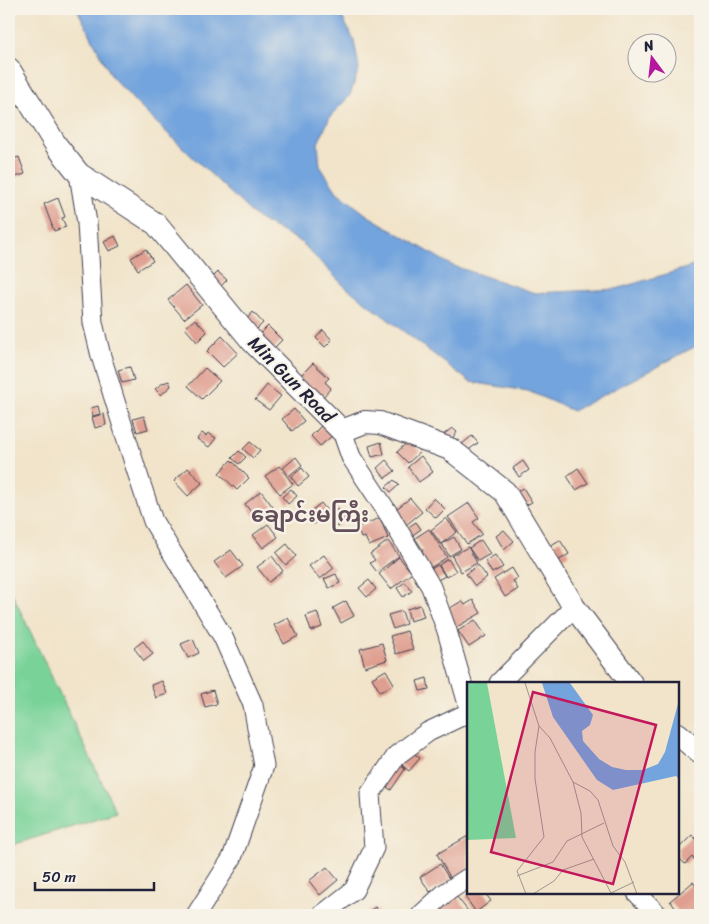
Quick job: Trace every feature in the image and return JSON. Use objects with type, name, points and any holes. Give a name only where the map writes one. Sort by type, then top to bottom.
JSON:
[{"type":"street","name":"Min Gun Road","points":[[9,70],[56,145],[79,174],[156,224],[252,341],[342,431],[365,422],[380,423],[450,449],[505,492],[574,607],[630,682]]},
{"type":"street","points":[[79,174],[88,223],[93,323],[101,356],[133,460],[153,521],[223,638],[253,705],[264,766],[232,858],[196,915]]},
{"type":"street","points":[[342,431],[351,457],[390,516],[431,587],[447,631],[467,701]]},
{"type":"street","points":[[500,682],[574,607]]},
{"type":"street","points":[[322,915],[354,890],[374,848],[370,794],[397,755],[428,732],[467,713]]},
{"type":"street","points":[[679,735],[700,753]]},
{"type":"street","points":[[421,915],[445,893],[467,879]]},
{"type":"street","points":[[638,894],[658,915]]},
{"type":"green space","points":[[9,587],[116,812],[9,846]]},
{"type":"water","points":[[77,9],[334,9],[340,13],[354,40],[359,68],[350,95],[330,117],[318,143],[320,166],[337,192],[367,215],[451,265],[535,293],[616,289],[700,264],[700,344],[573,411],[528,391],[470,382],[343,285],[301,242],[257,218],[141,108],[112,77]]},
{"type":"building","points":[[19,157],[25,174],[12,178],[9,160]]},
{"type":"building","points":[[58,198],[65,217],[62,218],[66,227],[54,231],[44,204]]},
{"type":"building","points":[[115,236],[120,246],[109,251],[104,242]]},
{"type":"building","points":[[146,249],[153,261],[138,270],[131,258]]},
{"type":"building","points":[[218,272],[227,280],[220,287],[211,279]]},
{"type":"building","points":[[186,285],[202,305],[184,319],[168,300]]},
{"type":"building","points":[[253,312],[263,323],[254,332],[244,322]]},
{"type":"building","points":[[195,319],[207,332],[197,342],[185,328]]},
{"type":"building","points":[[268,326],[282,340],[270,352],[256,338]]},
{"type":"building","points":[[323,330],[332,340],[325,347],[316,338]]},
{"type":"building","points":[[222,336],[238,353],[223,367],[207,351]]},
{"type":"building","points":[[313,363],[329,378],[325,382],[331,388],[322,398],[298,378]]},
{"type":"building","points":[[130,367],[134,380],[122,383],[118,370]]},
{"type":"building","points":[[205,368],[220,381],[202,399],[188,386]]},
{"type":"building","points":[[169,381],[171,386],[161,395],[155,389],[163,383]]},
{"type":"building","points":[[267,385],[281,396],[269,410],[255,400]]},
{"type":"building","points":[[98,406],[100,414],[93,416],[91,408]]},
{"type":"building","points":[[294,409],[304,421],[292,431],[282,419]]},
{"type":"building","points":[[104,414],[106,425],[95,428],[92,417]]},
{"type":"building","points":[[144,416],[148,429],[137,432],[133,419]]},
{"type":"building","points":[[323,424],[333,435],[320,446],[311,436]]},
{"type":"building","points":[[452,428],[457,432],[449,442],[443,435]]},
{"type":"building","points":[[202,433],[206,436],[208,433],[216,438],[209,447],[197,439]]},
{"type":"building","points":[[472,436],[478,443],[467,451],[462,444]]},
{"type":"building","points":[[409,441],[420,452],[408,463],[397,452]]},
{"type":"building","points":[[250,442],[260,450],[253,458],[243,449]]},
{"type":"building","points":[[381,442],[384,454],[372,457],[369,446]]},
{"type":"building","points":[[239,451],[246,457],[239,464],[232,458]]},
{"type":"building","points":[[421,456],[433,472],[419,482],[408,467]]},
{"type":"building","points":[[296,457],[302,465],[289,476],[283,468]]},
{"type":"building","points":[[231,460],[249,478],[237,490],[219,473]]},
{"type":"building","points":[[386,460],[395,471],[385,478],[377,468]]},
{"type":"building","points":[[523,461],[529,470],[519,477],[513,468]]},
{"type":"building","points":[[279,466],[293,484],[280,494],[265,476]]},
{"type":"building","points":[[188,468],[202,483],[188,496],[174,481]]},
{"type":"building","points":[[302,468],[309,477],[298,486],[291,477]]},
{"type":"building","points":[[578,468],[588,483],[576,490],[567,476]]},
{"type":"building","points":[[394,480],[399,485],[391,492],[386,487]]},
{"type":"building","points":[[523,488],[532,502],[521,508],[512,494]]},
{"type":"building","points":[[291,489],[297,496],[288,504],[282,497]]},
{"type":"building","points":[[261,491],[273,507],[256,519],[245,504]]},
{"type":"building","points":[[410,498],[422,512],[406,525],[394,511]]},
{"type":"building","points":[[434,498],[445,509],[436,518],[425,508]]},
{"type":"building","points":[[321,503],[329,513],[314,524],[307,514]]},
{"type":"building","points":[[469,503],[479,518],[473,522],[482,534],[467,544],[448,517]]},
{"type":"building","points":[[338,509],[346,518],[337,527],[328,517]]},
{"type":"building","points":[[380,518],[388,538],[369,546],[365,537],[361,538],[357,527]]},
{"type":"building","points":[[446,518],[457,532],[441,544],[431,530]]},
{"type":"building","points":[[416,522],[421,529],[410,537],[404,530]]},
{"type":"building","points":[[268,524],[278,537],[263,548],[253,535]]},
{"type":"building","points":[[429,529],[447,557],[429,569],[419,553],[423,550],[415,538]]},
{"type":"building","points":[[504,530],[514,541],[504,550],[496,536]]},
{"type":"building","points":[[454,537],[461,549],[449,556],[442,544]]},
{"type":"building","points":[[481,540],[490,554],[478,561],[469,548]]},
{"type":"building","points":[[560,540],[569,554],[558,561],[549,546]]},
{"type":"building","points":[[388,541],[399,556],[377,572],[370,563],[375,560],[370,554]]},
{"type":"building","points":[[287,544],[296,556],[286,565],[276,553]]},
{"type":"building","points":[[468,547],[477,563],[461,572],[452,556]]},
{"type":"building","points":[[231,550],[243,566],[226,578],[214,562]]},
{"type":"building","points":[[324,555],[334,568],[320,579],[309,566]]},
{"type":"building","points":[[495,555],[503,567],[492,573],[485,561]]},
{"type":"building","points":[[272,556],[283,571],[269,582],[257,567]]},
{"type":"building","points":[[399,557],[412,573],[391,589],[379,574]]},
{"type":"building","points":[[448,559],[456,571],[446,577],[439,565]]},
{"type":"building","points":[[438,565],[445,576],[434,582],[427,571]]},
{"type":"building","points":[[478,565],[487,577],[475,586],[466,574]]},
{"type":"building","points":[[512,568],[518,578],[513,581],[518,589],[505,597],[494,579]]},
{"type":"building","points":[[336,574],[340,583],[329,588],[324,579]]},
{"type":"building","points":[[369,580],[376,589],[367,597],[359,588]]},
{"type":"building","points":[[405,582],[412,591],[403,597],[397,588]]},
{"type":"building","points":[[473,600],[481,613],[455,628],[445,611],[462,601],[465,605]]},
{"type":"building","points":[[346,601],[354,616],[341,623],[333,608]]},
{"type":"building","points":[[420,605],[424,617],[410,621],[407,609]]},
{"type":"building","points":[[402,611],[406,624],[393,629],[388,615]]},
{"type":"building","points":[[317,612],[322,627],[311,631],[306,616]]},
{"type":"building","points":[[288,618],[298,636],[284,644],[274,625]]},
{"type":"building","points":[[475,620],[486,636],[469,647],[458,631]]},
{"type":"building","points":[[407,631],[413,649],[396,654],[390,636]]},
{"type":"building","points":[[193,639],[199,653],[188,658],[181,644]]},
{"type":"building","points":[[143,641],[153,654],[144,661],[134,648]]},
{"type":"building","points":[[382,643],[387,660],[365,667],[360,649]]},
{"type":"building","points":[[386,670],[394,684],[380,692],[372,678]]},
{"type":"building","points":[[427,678],[429,689],[420,691],[417,681]]},
{"type":"building","points":[[162,681],[167,694],[156,698],[151,685]]},
{"type":"building","points":[[213,690],[217,704],[205,707],[201,694]]},
{"type":"building","points":[[408,749],[420,758],[409,771],[398,762]]},
{"type":"building","points":[[395,762],[405,769],[391,790],[381,783]]},
{"type":"building","points":[[692,835],[700,843],[700,856],[696,861],[692,857],[685,864],[679,858],[679,848]]},
{"type":"building","points":[[467,837],[467,871],[451,879],[437,854]]},
{"type":"building","points":[[440,864],[450,880],[430,892],[420,877]]},
{"type":"building","points":[[327,867],[338,880],[320,895],[309,881]]},
{"type":"building","points":[[693,882],[700,891],[700,906],[689,915],[681,915],[670,901]]},
{"type":"building","points":[[470,894],[486,894],[491,901],[476,912],[465,897]]},
{"type":"building","points":[[457,897],[468,911],[462,915],[433,914]]},
{"type":"building","points":[[375,907],[382,915],[363,915]]},
{"type":"district","name":"ချောင်းမကြီး","points":[[310,515]]}]
